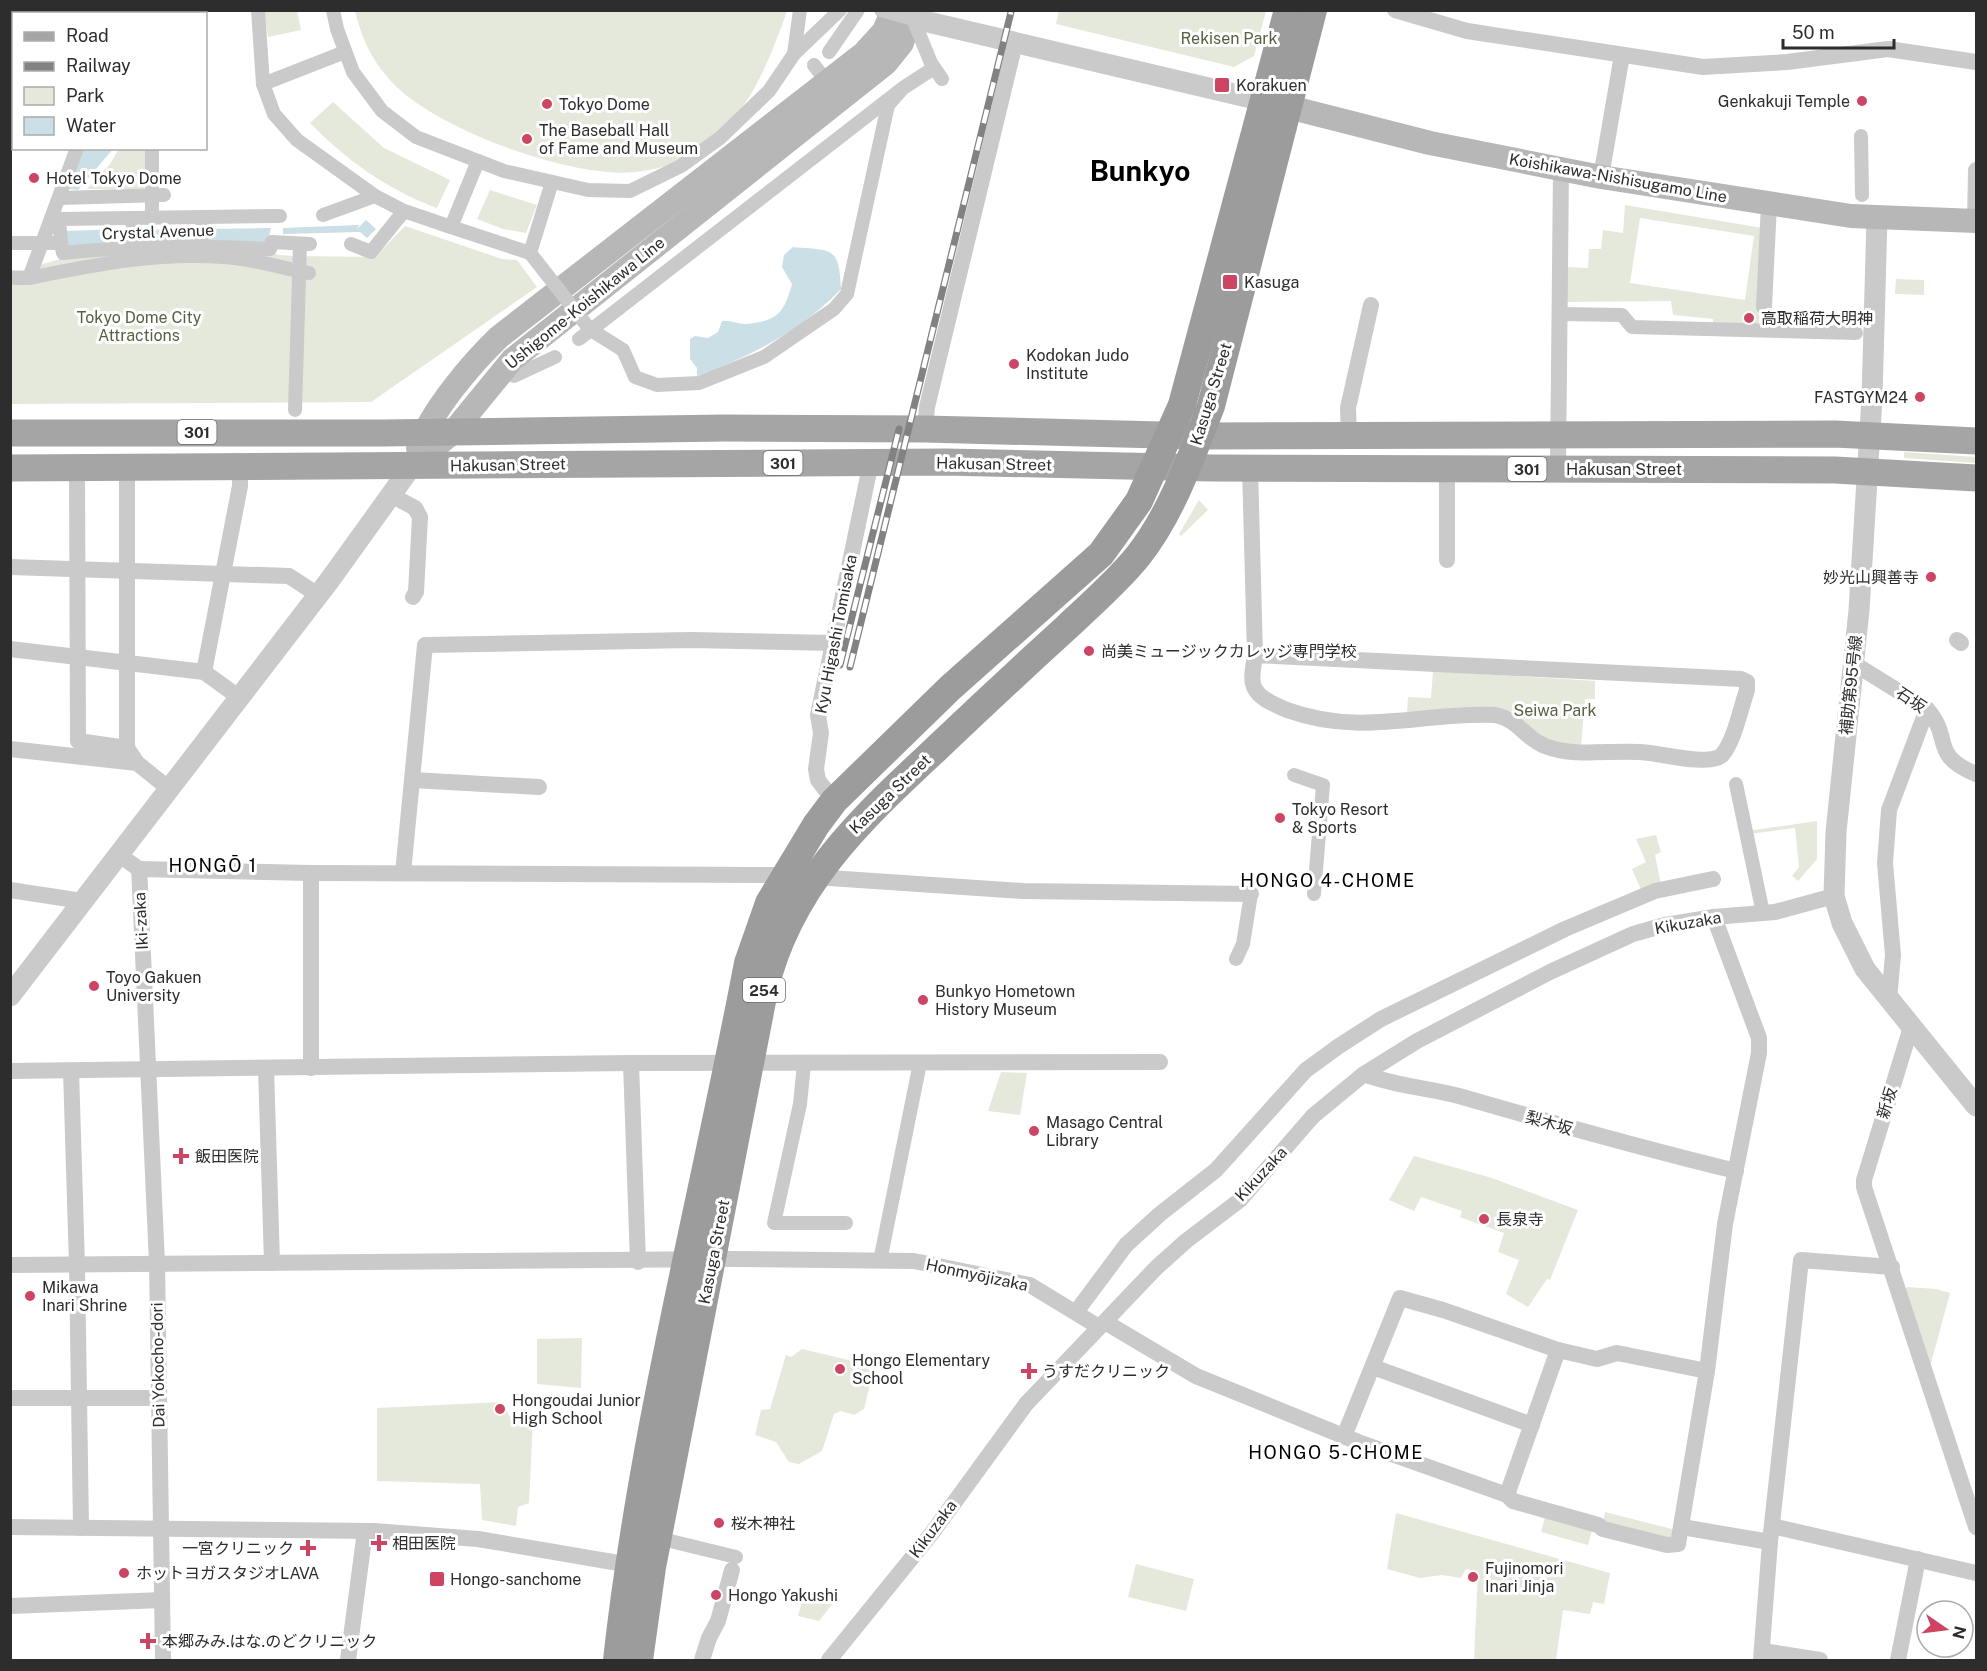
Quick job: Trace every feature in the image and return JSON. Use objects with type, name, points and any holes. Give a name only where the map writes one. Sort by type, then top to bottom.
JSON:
[{"type":"highway","name":"Kasuga Street","points":[[617,1660],[640,1566],[658,1538],[699,1260],[740,1064],[770,966],[792,915],[816,875],[838,845],[890,792],[1122,574],[1156,529],[1187,468],[1215,390],[1276,104],[1288,10]]},
{"type":"highway","name":"Kasuga Street","points":[[740,1064],[753,945],[769,903],[785,874],[834,801],[950,688],[1101,554],[1129,518],[1155,468],[1182,405],[1276,104],[1313,10]]},
{"type":"highway","name":"Kasuga Street","points":[[639,1660],[640,1566],[658,1396],[699,1260]]},
{"type":"main road","name":"Ushigome-Koishikawa Line","points":[[411,467],[453,432],[490,383],[512,360],[886,63],[902,43],[904,13]]},
{"type":"main road","name":"Ushigome-Koishikawa Line","points":[[411,467],[423,432],[479,358],[499,337],[863,54],[904,13]]},
{"type":"main road","name":"Koishikawa-Nishisugamo Line","points":[[1276,104],[1430,143],[1601,177],[1769,204],[1877,218],[1976,221]]},
{"type":"main road","name":"Hakusan Street","points":[[10,433],[453,432],[724,428],[925,429],[1170,436],[1870,435],[1977,441]]},
{"type":"main road","name":"Hakusan Street","points":[[10,468],[871,462],[1155,468],[1867,471],[1977,478]]},
{"type":"street","points":[[258,10],[263,84],[274,114],[297,140],[375,196],[404,211],[530,253],[590,328],[623,350],[635,377],[657,385],[699,383],[764,357],[834,309],[847,294],[888,105],[903,88]]},
{"type":"street","points":[[333,10],[353,72],[382,111],[416,136],[504,171],[588,190],[630,191],[681,166],[720,138],[769,91],[794,54],[840,10]]},
{"type":"street","points":[[794,54],[800,10]]},
{"type":"street","points":[[814,37],[828,54],[858,10]]},
{"type":"street","points":[[1395,10],[1467,31],[1703,67],[1787,62],[1888,49],[1977,62]]},
{"type":"street","points":[[904,13],[1015,43],[1276,104]]},
{"type":"street","points":[[579,339],[590,328],[903,88],[938,74],[904,13]]},
{"type":"street","points":[[925,429],[927,407],[1015,43]]},
{"type":"street","points":[[263,84],[345,52]]},
{"type":"street","points":[[1601,177],[1622,55]]},
{"type":"street","points":[[1861,136],[1862,195]]},
{"type":"street","points":[[29,278],[76,150]]},
{"type":"street","points":[[152,150],[152,218]]},
{"type":"street","points":[[451,227],[478,161]]},
{"type":"street","points":[[1558,469],[1561,169]]},
{"type":"street","points":[[1976,221],[1977,170]]},
{"type":"street","points":[[530,253],[552,182]]},
{"type":"street","points":[[59,198],[164,195]]},
{"type":"street","points":[[323,215],[375,196]]},
{"type":"street","points":[[1764,307],[1769,204]]},
{"type":"street","points":[[351,244],[371,252],[404,211]]},
{"type":"street","points":[[61,243],[59,219],[279,216],[272,242]]},
{"type":"street","points":[[201,245],[203,217]]},
{"type":"street","points":[[132,218],[135,246]]},
{"type":"street","name":"補助第95号線","points":[[1877,218],[1870,435],[1854,663],[1834,850],[1834,896],[1842,923],[1856,955],[1889,1000],[1977,1106]]},
{"type":"street","name":"Crystal Avenue","points":[[10,243],[61,243],[63,253],[135,246],[201,245],[270,249],[272,242],[305,244],[295,410]]},
{"type":"street","points":[[10,278],[29,278],[109,261],[169,256],[225,256],[309,273]]},
{"type":"street","points":[[1349,436],[1348,408],[1371,305]]},
{"type":"street","points":[[1560,314],[1622,315],[1632,327],[1856,333]]},
{"type":"street","points":[[514,376],[555,357]]},
{"type":"street","name":"Kyu Higashi Tomisaka","points":[[834,801],[818,780],[816,769],[821,733],[818,716],[871,462]]},
{"type":"street","points":[[77,467],[78,741],[127,748]]},
{"type":"street","points":[[127,467],[127,748],[137,763],[168,788]]},
{"type":"street","points":[[204,672],[240,486],[240,467]]},
{"type":"street","points":[[10,996],[168,788],[240,698],[411,467]]},
{"type":"street","points":[[1250,468],[1255,655],[1252,682],[1255,690],[1280,707],[1337,723],[1373,724],[1495,715],[1511,719],[1532,739],[1544,746],[1573,752],[1640,751],[1706,760],[1717,758],[1726,749],[1747,690],[1747,682],[1741,679],[1255,655]]},
{"type":"street","points":[[1446,469],[1447,560]]},
{"type":"street","points":[[391,495],[415,508],[420,517],[416,592],[412,597]]},
{"type":"street","points":[[10,567],[289,576],[318,595]]},
{"type":"street","points":[[403,873],[425,645],[691,640],[833,643]]},
{"type":"street","points":[[10,650],[204,672],[240,698]]},
{"type":"street","name":"石坂","points":[[1854,663],[1927,709],[1936,719],[1946,754],[1955,764],[1977,774]]},
{"type":"street","points":[[1889,1000],[1893,956],[1885,863],[1889,810],[1927,709]]},
{"type":"street","points":[[10,749],[137,763]]},
{"type":"street","points":[[1294,775],[1323,785],[1314,894]]},
{"type":"street","points":[[413,780],[539,787]]},
{"type":"street","points":[[1736,784],[1763,913]]},
{"type":"street","name":"Iki-zaka","points":[[118,854],[138,869],[149,1070]]},
{"type":"street","points":[[138,869],[311,873],[785,874],[1023,891],[1251,894],[1242,944],[1236,959]]},
{"type":"street","points":[[311,873],[311,1068]]},
{"type":"street","points":[[1076,1312],[1126,1245],[1216,1170],[1306,1070],[1339,1046],[1381,1019],[1565,929],[1655,891],[1713,879]]},
{"type":"street","points":[[10,890],[82,901]]},
{"type":"street","name":"Kikuzaka","points":[[829,1660],[932,1533],[1026,1404],[1186,1241],[1255,1185],[1313,1116],[1364,1074],[1417,1041],[1550,972],[1633,934],[1665,925],[1714,916],[1763,913],[1834,896]]},
{"type":"street","points":[[1714,916],[1759,1038],[1757,1076],[1725,1224],[1707,1371],[1682,1527],[1771,1534],[1918,1559],[1977,1573]]},
{"type":"street","name":"新坂","points":[[1892,1267],[1864,1180],[1911,1027]]},
{"type":"street","points":[[10,1071],[631,1064],[1161,1062]]},
{"type":"street","points":[[880,1261],[920,1063]]},
{"type":"street","points":[[631,1064],[638,1262]]},
{"type":"street","points":[[804,1064],[800,1104],[774,1223],[846,1223]]},
{"type":"street","points":[[266,1068],[272,1263]]},
{"type":"street","name":"Dai Yokocho-dori","points":[[149,1070],[157,1263],[163,1660]]},
{"type":"street","points":[[71,1071],[81,1528]]},
{"type":"street","name":"梨木坂","points":[[1364,1074],[1385,1083],[1465,1098],[1534,1120],[1736,1171]]},
{"type":"street","name":"Honmyōjizaka","points":[[10,1265],[699,1260],[914,1261],[1030,1285],[1196,1376],[1345,1434],[1358,1442],[1507,1495],[1513,1500],[1547,1512],[1667,1545],[1678,1544],[1682,1527]]},
{"type":"street","points":[[1820,1660],[1762,1656],[1761,1645],[1800,1260],[1892,1267],[1972,1494],[1977,1527]]},
{"type":"street","points":[[1345,1434],[1400,1298],[1443,1310],[1558,1350],[1597,1359],[1617,1353],[1707,1371]]},
{"type":"street","points":[[1507,1495],[1558,1350]]},
{"type":"street","points":[[1373,1367],[1532,1425]]},
{"type":"street","points":[[10,1398],[159,1398]]},
{"type":"street","points":[[10,1527],[365,1531],[478,1539],[640,1566]]},
{"type":"street","points":[[348,1660],[365,1531]]},
{"type":"street","points":[[658,1538],[734,1563],[718,1621],[702,1660]]},
{"type":"street","points":[[1898,1660],[1918,1559]]},
{"type":"street","points":[[10,1606],[162,1600]]},
{"type":"green space","name":"Rekisen Park","points":[[1059,10],[1266,11],[1254,56],[1234,67],[1056,24]]},
{"type":"green space","points":[[264,11],[297,11],[301,30],[268,37]]},
{"type":"green space","name":"Tokyo Dome","points":[[355,11],[787,11],[772,52],[752,92],[726,127],[710,142],[685,159],[664,166],[635,172],[608,172],[540,159],[468,132],[436,115],[409,97],[389,79],[368,47]]},
{"type":"green space","points":[[333,102],[384,148],[450,180],[437,208],[419,201],[369,173],[310,123]]},
{"type":"green space","points":[[118,150],[147,150],[147,185],[143,189],[87,189],[110,164]]},
{"type":"green space","points":[[490,190],[537,205],[526,233],[503,229],[477,219]]},
{"type":"green space","points":[[1625,205],[1763,228],[1759,330],[1713,328],[1713,319],[1673,315],[1671,301],[1566,302],[1566,267],[1588,268],[1589,249],[1601,249],[1603,230],[1623,233]],"holes":[[[1640,218],[1754,236],[1745,300],[1630,283]]]},
{"type":"green space","name":"Tokyo Dome City Attractions","points":[[405,226],[502,259],[517,260],[537,287],[371,402],[11,404],[10,270],[23,270],[70,256],[225,250],[293,256],[375,257]]},
{"type":"green space","points":[[1896,279],[1924,280],[1924,295],[1895,294]]},
{"type":"green space","points":[[1904,452],[1976,457],[1976,463],[1904,458]]},
{"type":"green space","points":[[1199,500],[1208,510],[1181,536],[1179,534]]},
{"type":"green space","name":"Seiwa Park","points":[[1433,671],[1595,681],[1595,699],[1585,699],[1581,746],[1552,743],[1511,713],[1407,713],[1408,697],[1431,698]]},
{"type":"green space","points":[[1817,821],[1817,859],[1798,881],[1792,876],[1799,867],[1795,828],[1749,834],[1748,831]]},
{"type":"green space","points":[[1656,835],[1661,852],[1655,855],[1661,885],[1642,892],[1632,869],[1646,862],[1636,839]]},
{"type":"green space","points":[[1001,1072],[1027,1073],[1020,1115],[988,1111]]},
{"type":"green space","points":[[1414,1156],[1492,1178],[1578,1210],[1550,1280],[1547,1279],[1528,1307],[1506,1294],[1519,1260],[1498,1252],[1504,1233],[1460,1217],[1462,1211],[1421,1197],[1414,1211],[1389,1200]]},
{"type":"green space","points":[[1907,1287],[1936,1289],[1950,1293],[1931,1363],[1926,1361],[1904,1292]]},
{"type":"green space","points":[[582,1338],[581,1388],[537,1384],[537,1339]]},
{"type":"green space","points":[[802,1349],[870,1365],[869,1370],[873,1372],[864,1409],[854,1415],[841,1411],[834,1414],[822,1451],[799,1464],[789,1462],[776,1442],[755,1435],[761,1410],[770,1409],[786,1355],[791,1357]]},
{"type":"green space","points":[[502,1402],[510,1417],[533,1419],[529,1503],[518,1507],[516,1526],[482,1520],[480,1484],[377,1481],[377,1408]]},
{"type":"green space","points":[[1605,1512],[1676,1530],[1675,1534],[1665,1540],[1603,1521]]},
{"type":"green space","points":[[1396,1513],[1610,1573],[1604,1604],[1593,1602],[1590,1614],[1563,1610],[1556,1660],[1474,1660],[1478,1572],[1466,1569],[1461,1578],[1442,1575],[1420,1578],[1387,1569]]},
{"type":"green space","points":[[1545,1517],[1592,1530],[1588,1545],[1541,1532]]},
{"type":"green space","points":[[1136,1564],[1194,1579],[1186,1611],[1128,1597]]},
{"type":"green space","points":[[809,1595],[834,1602],[819,1621],[798,1616],[803,1597],[807,1598]]},
{"type":"water","points":[[83,150],[112,150],[78,190],[69,189]]},
{"type":"water","points":[[366,220],[376,229],[367,238],[360,232],[283,234],[283,228],[359,225],[357,229]]},
{"type":"water","points":[[271,228],[266,249],[204,245],[206,229]]},
{"type":"water","points":[[128,229],[130,247],[69,253],[63,231]]},
{"type":"water","points":[[197,229],[196,245],[138,246],[137,230]]},
{"type":"water","points":[[793,247],[825,250],[831,253],[838,264],[841,289],[809,318],[774,341],[737,360],[697,376],[697,368],[690,359],[690,339],[695,336],[708,338],[718,332],[722,321],[757,323],[773,318],[782,309],[792,284],[782,267],[784,255]]},
{"type":"railway","points":[[850,667],[1011,12]]},
{"type":"railway","points":[[840,665],[899,429]]},
{"type":"place","name":"Korakuen","points":[[1222,85]]},
{"type":"place","name":"Genkakuji Temple","points":[[1862,101]]},
{"type":"place","name":"Tokyo Dome","points":[[547,104]]},
{"type":"place","name":"The Baseball Hall of Fame and Museum","points":[[527,139]]},
{"type":"place","name":"Hotel Tokyo Dome","points":[[34,178]]},
{"type":"place","name":"Kasuga","points":[[1230,282]]},
{"type":"place","name":"高取稲荷大明神","points":[[1749,318]]},
{"type":"place","name":"Kodokan Judo Institute","points":[[1014,364]]},
{"type":"place","name":"FASTGYM24","points":[[1920,397]]},
{"type":"place","name":"妙光山興善寺","points":[[1931,577]]},
{"type":"place","name":"尚美ミュージックカレッジ専門学校","points":[[1089,651]]},
{"type":"place","name":"Tokyo Resort & Sports","points":[[1280,818]]},
{"type":"place","name":"Toyo Gakuen University","points":[[94,986]]},
{"type":"place","name":"Bunkyo Hometown History Museum","points":[[923,1000]]},
{"type":"place","name":"Masago Central Library","points":[[1034,1131]]},
{"type":"place","name":"飯田医院","points":[[181,1156]]},
{"type":"place","name":"長泉寺","points":[[1484,1219]]},
{"type":"place","name":"Mikawa Inari Shrine","points":[[30,1296]]},
{"type":"place","name":"Hongo Elementary School","points":[[840,1369]]},
{"type":"place","name":"うすだクリニック","points":[[1029,1371]]},
{"type":"place","name":"Hongoudai Junior High School","points":[[500,1409]]},
{"type":"place","name":"桜木神社","points":[[719,1523]]},
{"type":"place","name":"相田医院","points":[[379,1543]]},
{"type":"place","name":"一宮クリニック","points":[[308,1548]]},
{"type":"place","name":"ホットヨガスタジオLAVA","points":[[124,1573]]},
{"type":"place","name":"Fujinomori Inari Jinja","points":[[1473,1577]]},
{"type":"place","name":"Hongo-sanchome","points":[[437,1579]]},
{"type":"place","name":"Hongo Yakushi","points":[[716,1595]]},
{"type":"place","name":"本郷みみ.はな.のどクリニック","points":[[148,1641]]},
{"type":"district","name":"Bunkyo","points":[[1140,170]]},
{"type":"district","name":"HONGŌ 1","points":[[213,865]]},
{"type":"district","name":"HONGO 4-CHOME","points":[[1328,880]]},
{"type":"district","name":"HONGO 5-CHOME","points":[[1336,1452]]}]
